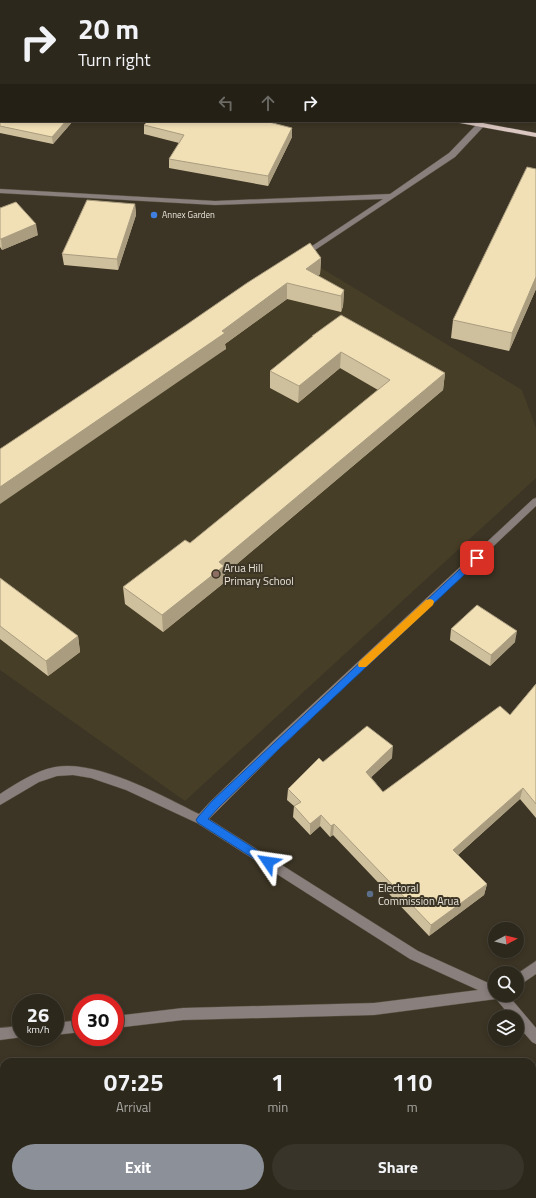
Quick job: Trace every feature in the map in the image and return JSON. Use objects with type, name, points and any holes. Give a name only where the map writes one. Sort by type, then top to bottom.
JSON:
[{"type":"main road","points":[[465,122],[536,135]]},
{"type":"street","points":[[296,261],[452,155],[481,125]]},
{"type":"street","points":[[0,191],[215,203],[392,196]]},
{"type":"street","points":[[201,820],[215,804],[277,744],[536,502]]},
{"type":"street","points":[[0,800],[37,779],[56,771],[74,770],[116,781],[201,820],[414,955],[488,990]]},
{"type":"street","points":[[524,976],[536,967]]},
{"type":"street","points":[[124,1021],[183,1014],[374,1009],[488,994]]},
{"type":"street","points":[[506,1002],[536,1038]]},
{"type":"street","points":[[0,1034],[12,1033]]},
{"type":"shaded area","name":"Arua Hill Primary School","points":[[308,260],[522,390],[536,428],[536,478],[185,801],[0,670],[0,460]]},
{"type":"building","points":[[0,122],[65,122],[52,137],[0,126]]},
{"type":"building","points":[[147,122],[269,122],[292,128],[268,176],[169,159],[184,135],[144,125]]},
{"type":"building","points":[[527,167],[536,169],[536,277],[512,333],[453,320]]},
{"type":"building","points":[[87,200],[135,204],[117,259],[62,254]]},
{"type":"building","points":[[16,202],[36,224],[0,239],[0,208]]},
{"type":"building","points":[[310,243],[321,258],[306,269],[344,290],[341,296],[287,283],[222,331],[225,333],[0,487],[0,449],[247,283]]},
{"type":"building","points":[[341,315],[445,373],[219,562],[224,566],[162,615],[123,587],[185,540],[190,543],[390,380],[341,352],[299,386],[270,371],[312,336]]},
{"type":"building","points":[[0,578],[78,636],[46,661],[0,626]]},
{"type":"building","points":[[477,605],[517,631],[491,655],[451,629]]},
{"type":"building","points":[[536,684],[536,804],[523,788],[453,850],[487,884],[431,925],[334,824],[331,826],[321,815],[310,824],[294,806],[301,802],[288,789],[319,758],[323,762],[367,726],[393,746],[366,772],[383,792],[500,706],[510,715]]},
{"type":"slow traffic","points":[[363,665],[430,602]]},
{"type":"place","name":"Annex Garden","points":[[154,215]]},
{"type":"place","name":"Arua Hill Primary School","points":[[216,574]]},
{"type":"place","name":"Electoral Commission Arua","points":[[370,894]]},
{"type":"route","points":[[268,862],[201,820],[215,804],[277,744],[477,558]]}]
